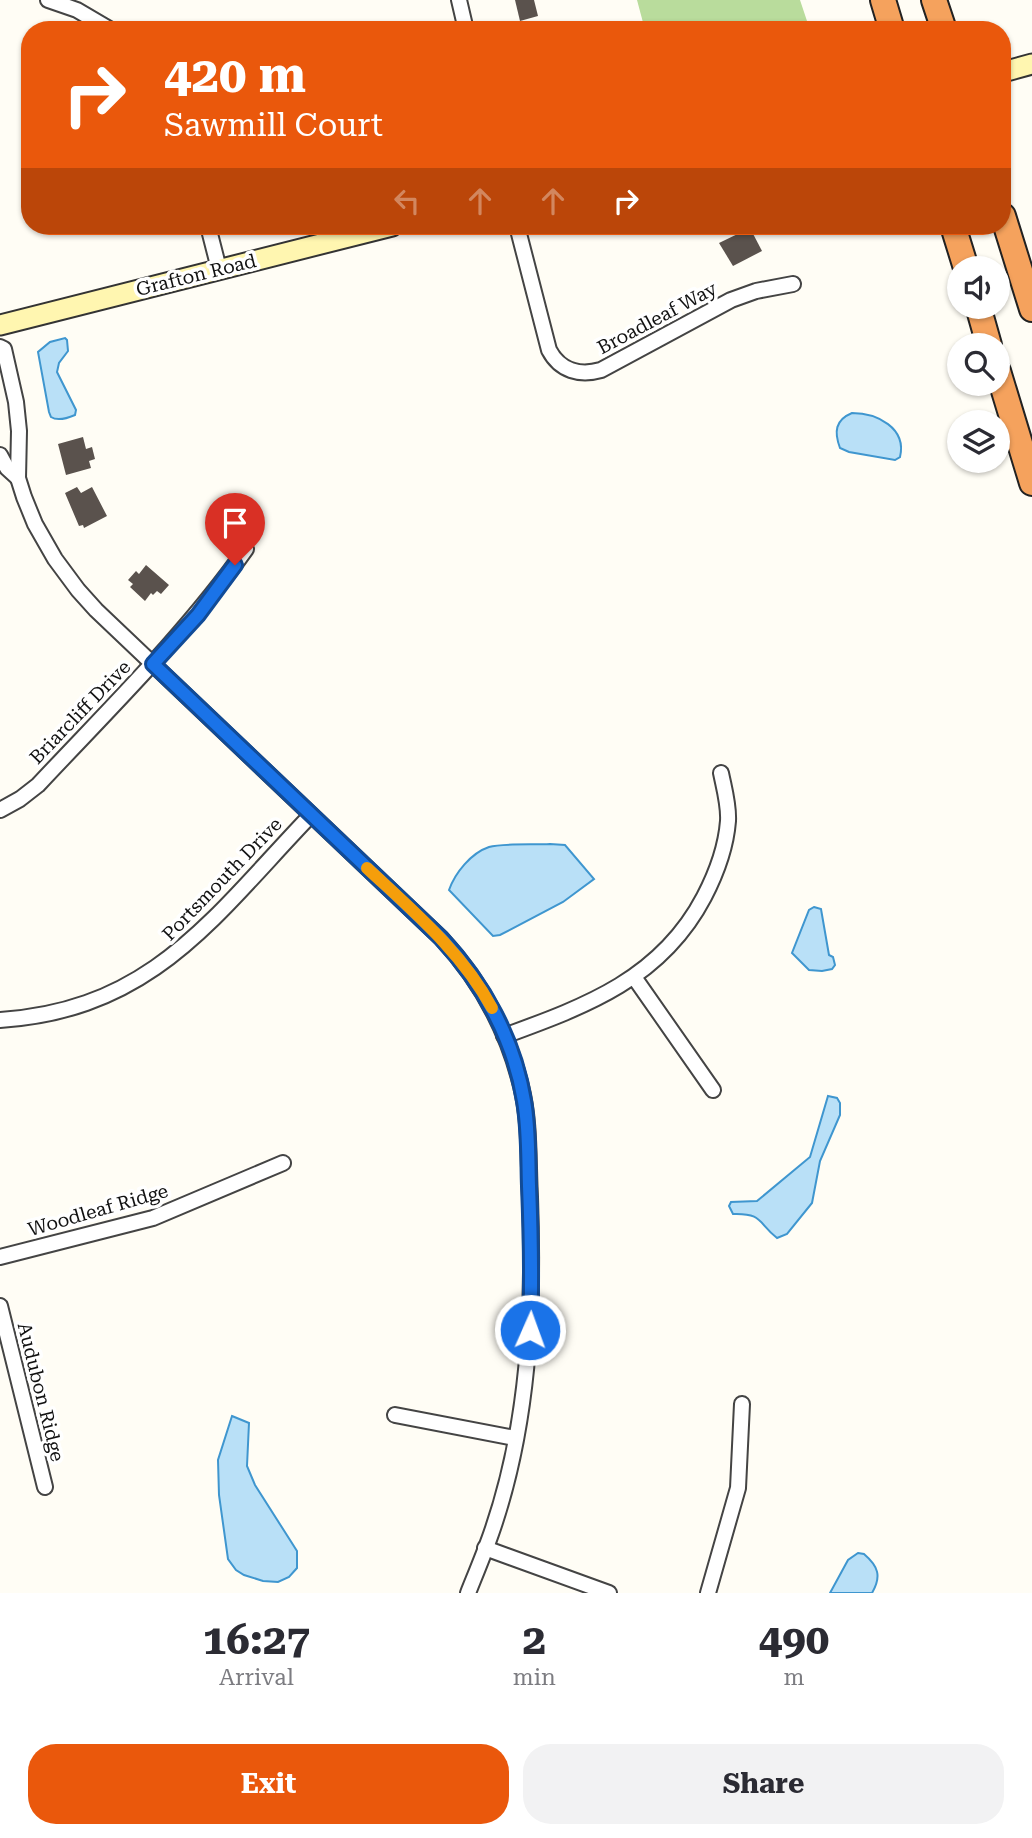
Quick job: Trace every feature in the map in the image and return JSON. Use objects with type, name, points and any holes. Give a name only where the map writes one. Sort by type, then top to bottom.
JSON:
[{"type":"highway","points":[[883,0],[889,21]]},
{"type":"highway","points":[[934,0],[941,21]]},
{"type":"highway","points":[[956,235],[962,256]]},
{"type":"highway","points":[[1009,235],[1032,309]]},
{"type":"highway","points":[[1006,396],[1032,483]]},
{"type":"street","points":[[48,0],[76,10],[95,21]]},
{"type":"street","points":[[459,0],[464,21]]},
{"type":"street","points":[[1011,70],[1032,64]]},
{"type":"street","points":[[210,235],[219,269]]},
{"type":"street","name":"Grafton Road","points":[[0,325],[356,235]]},
{"type":"street","name":"Broadleaf Way","points":[[519,235],[550,350],[557,361],[575,373],[601,370],[738,297],[793,284]]},
{"type":"street","points":[[0,347],[4,349],[16,402],[19,431],[18,478],[35,524],[66,576],[96,610],[453,951],[480,987],[505,1036],[525,1105],[531,1242],[530,1330],[524,1390],[505,1486],[468,1593]]},
{"type":"street","points":[[0,455],[7,468],[18,478]]},
{"type":"street","name":"Briarcliff Drive","points":[[0,810],[38,785],[153,664],[208,603],[246,549]]},
{"type":"street","points":[[505,1036],[590,1003],[634,977],[659,957],[686,926],[710,886],[722,852],[728,820],[722,773]]},
{"type":"street","name":"Portsmouth Drive","points":[[0,1020],[79,1006],[123,988],[158,968],[191,941],[311,814]]},
{"type":"street","points":[[634,977],[713,1090]]},
{"type":"street","name":"Woodleaf Ridge","points":[[0,1257],[153,1218],[283,1163]]},
{"type":"street","name":"Audubon Ridge","points":[[0,1306],[45,1487]]},
{"type":"street","points":[[708,1593],[738,1488],[742,1404]]},
{"type":"street","points":[[395,1415],[515,1438]]},
{"type":"street","points":[[485,1548],[609,1593]]},
{"type":"green space","points":[[637,0],[800,0],[807,21],[643,21]]},
{"type":"water","points":[[65,338],[68,351],[59,363],[57,372],[76,410],[75,415],[56,419],[51,417],[49,412],[38,352],[50,342]]},
{"type":"water","points":[[852,413],[871,416],[888,424],[899,438],[900,457],[895,460],[840,448],[837,427],[842,419]]},
{"type":"water","points":[[502,845],[565,845],[594,879],[563,902],[500,935],[493,936],[449,890],[464,864],[482,850]]},
{"type":"water","points":[[814,907],[821,909],[829,955],[833,957],[835,965],[832,969],[809,970],[792,953],[809,910]]},
{"type":"water","points":[[828,1096],[837,1098],[840,1115],[820,1161],[812,1203],[787,1234],[777,1238],[755,1217],[733,1214],[729,1206],[731,1202],[757,1201],[810,1157]]},
{"type":"water","points":[[232,1416],[249,1423],[247,1466],[255,1485],[297,1551],[297,1568],[289,1577],[278,1582],[244,1575],[236,1570],[228,1559],[219,1495],[218,1460]]},
{"type":"water","points":[[858,1553],[869,1558],[877,1572],[872,1593],[830,1593],[848,1560]]},
{"type":"building","points":[[515,0],[534,0],[538,16],[520,21]]},
{"type":"building","points":[[736,235],[754,235],[762,251],[733,266],[719,243]]},
{"type":"building","points":[[83,437],[86,449],[92,447],[95,459],[89,461],[91,468],[66,475],[58,444]]},
{"type":"building","points":[[77,487],[81,493],[92,487],[107,516],[84,528],[83,525],[79,526],[65,493]]},
{"type":"building","points":[[146,565],[169,585],[161,594],[157,591],[153,595],[151,593],[145,601],[130,587],[133,584],[128,580],[136,571],[139,574]]},
{"type":"slow traffic","points":[[367,868],[453,951],[471,973],[492,1008]]},
{"type":"route","points":[[235,565],[208,603],[153,664],[441,938],[471,973],[487,999],[512,1057],[525,1105],[531,1242],[530,1330]]}]
